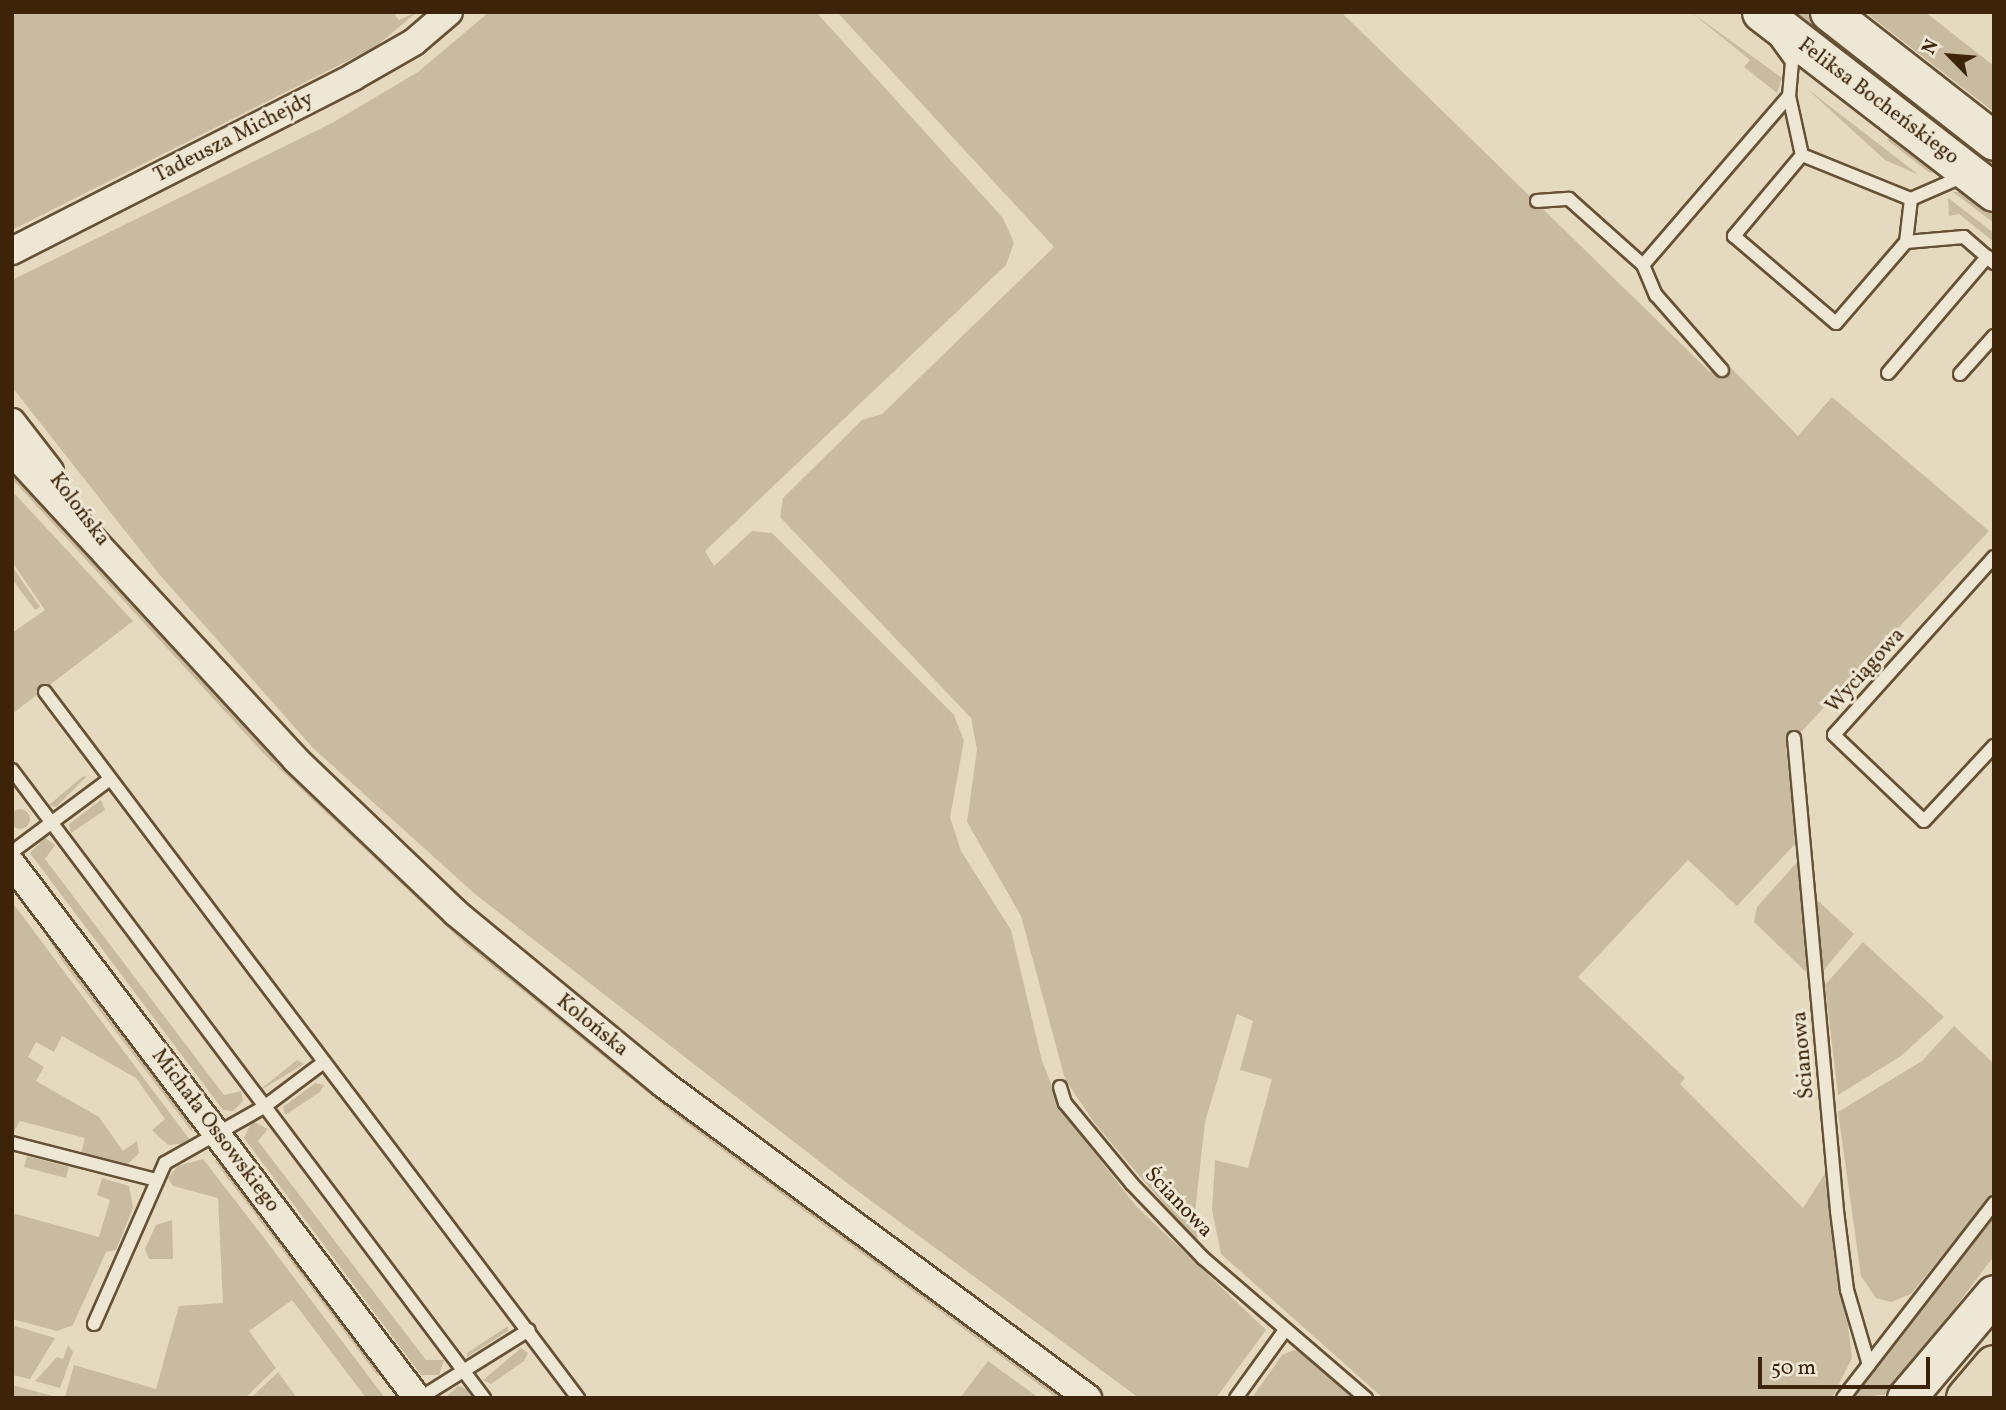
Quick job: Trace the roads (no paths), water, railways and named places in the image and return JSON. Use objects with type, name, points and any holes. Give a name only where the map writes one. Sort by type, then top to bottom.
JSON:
[{"type":"highway","points":[[1966,1398],[1994,1365]]},
{"type":"main road","name":"Feliksa Bocheńskiego","points":[[1759,12],[1982,183]]},
{"type":"main road","name":"Feliksa Bocheńskiego","points":[[1829,12],[1994,141]]},
{"type":"main road","points":[[1906,1398],[1994,1294]]},
{"type":"street","name":"Tadeusza Michejdy","points":[[12,251],[353,77],[414,42],[449,12]]},
{"type":"street","name":"Kolońska","points":[[12,422],[146,598]]},
{"type":"street","name":"Kolońska","points":[[12,452],[296,760],[456,913],[662,1083],[1088,1398]]},
{"type":"street","name":"Michała Ossowskiego","points":[[12,864],[419,1398]]},
{"type":"lane","points":[[1759,12],[1792,62],[1789,96],[1802,155]]},
{"type":"lane","points":[[1643,265],[1789,96]]},
{"type":"lane","points":[[1802,155],[1911,199],[1982,183]]},
{"type":"lane","points":[[1802,155],[1734,236],[1836,323],[1906,242],[1911,199]]},
{"type":"lane","points":[[1537,201],[1569,199],[1643,265],[1656,295],[1722,370]]},
{"type":"lane","points":[[1888,373],[1990,260],[1964,237],[1906,242]]},
{"type":"lane","points":[[1960,374],[1994,336]]},
{"type":"lane","name":"Wyciągowa","points":[[1994,557],[1834,735],[1924,821],[1994,746]]},
{"type":"lane","points":[[45,692],[578,1398]]},
{"type":"lane","name":"Ścianowa","points":[[1794,738],[1847,1290],[1869,1365]]},
{"type":"lane","points":[[12,770],[485,1398]]},
{"type":"lane","points":[[12,852],[110,779]]},
{"type":"lane","points":[[93,1324],[165,1163],[264,1107],[324,1062]]},
{"type":"lane","name":"Ścianowa","points":[[1060,1087],[1065,1103],[1132,1184],[1285,1330],[1366,1398]]},
{"type":"lane","points":[[12,1143],[156,1180]]},
{"type":"lane","points":[[1843,1398],[1994,1203]]},
{"type":"lane","points":[[419,1398],[465,1373],[528,1330]]},
{"type":"lane","points":[[1236,1398],[1285,1330]]}]
